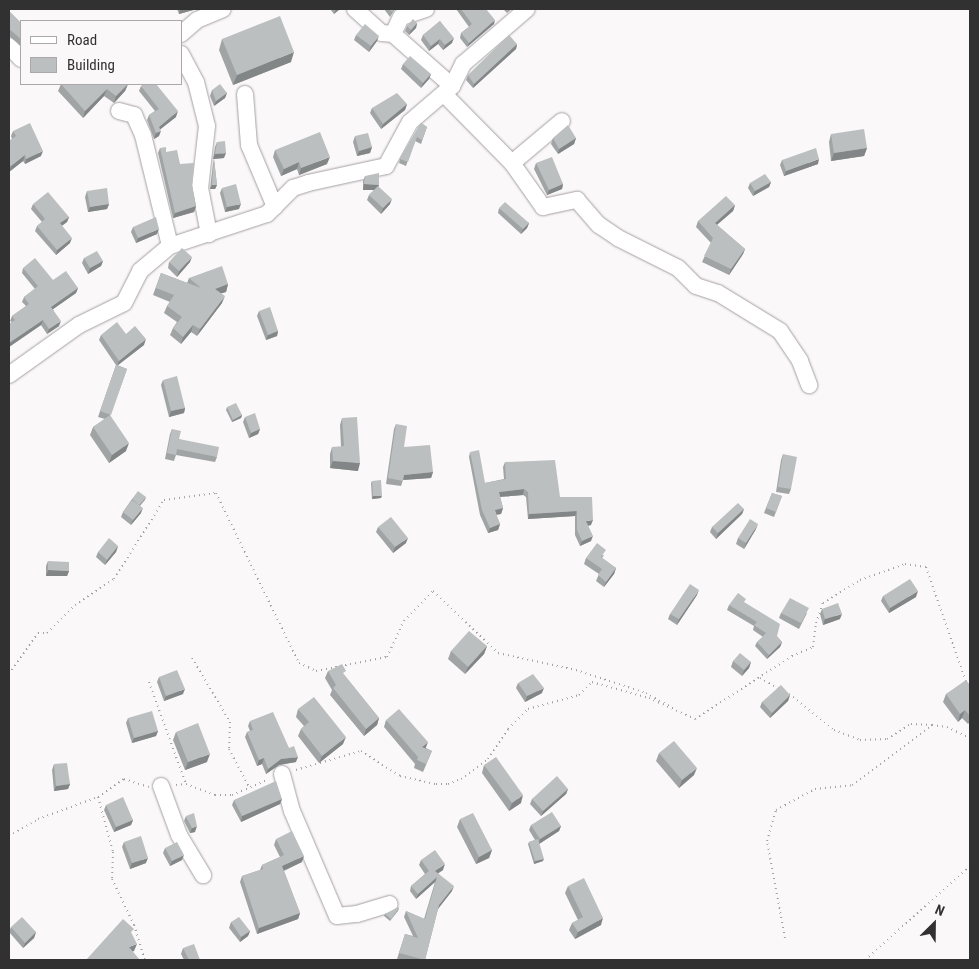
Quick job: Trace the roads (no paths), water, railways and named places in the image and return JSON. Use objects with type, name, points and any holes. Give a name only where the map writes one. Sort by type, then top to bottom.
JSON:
[{"type":"street","points":[[182,33],[197,20],[223,9]]},
{"type":"street","points":[[355,9],[382,33],[393,34],[448,90],[512,163],[543,207],[577,200],[599,225],[618,238],[678,268],[696,286],[718,293],[780,332],[800,361],[809,384]]},
{"type":"street","points":[[393,34],[400,16],[426,9]]},
{"type":"street","points":[[9,375],[79,325],[124,303],[140,271],[170,246],[267,214],[293,188],[386,166],[410,122],[448,90],[463,64],[527,9]]},
{"type":"street","points":[[9,46],[20,58]]},
{"type":"street","points":[[182,56],[196,82],[207,126],[200,188],[209,234]]},
{"type":"street","points":[[245,94],[249,145],[275,207]]},
{"type":"street","points":[[119,111],[134,115],[143,135],[170,246]]},
{"type":"street","points":[[512,163],[562,121]]},
{"type":"street","points":[[282,774],[292,811],[337,916],[357,914],[389,904]]},
{"type":"street","points":[[161,786],[179,835],[203,875]]}]
